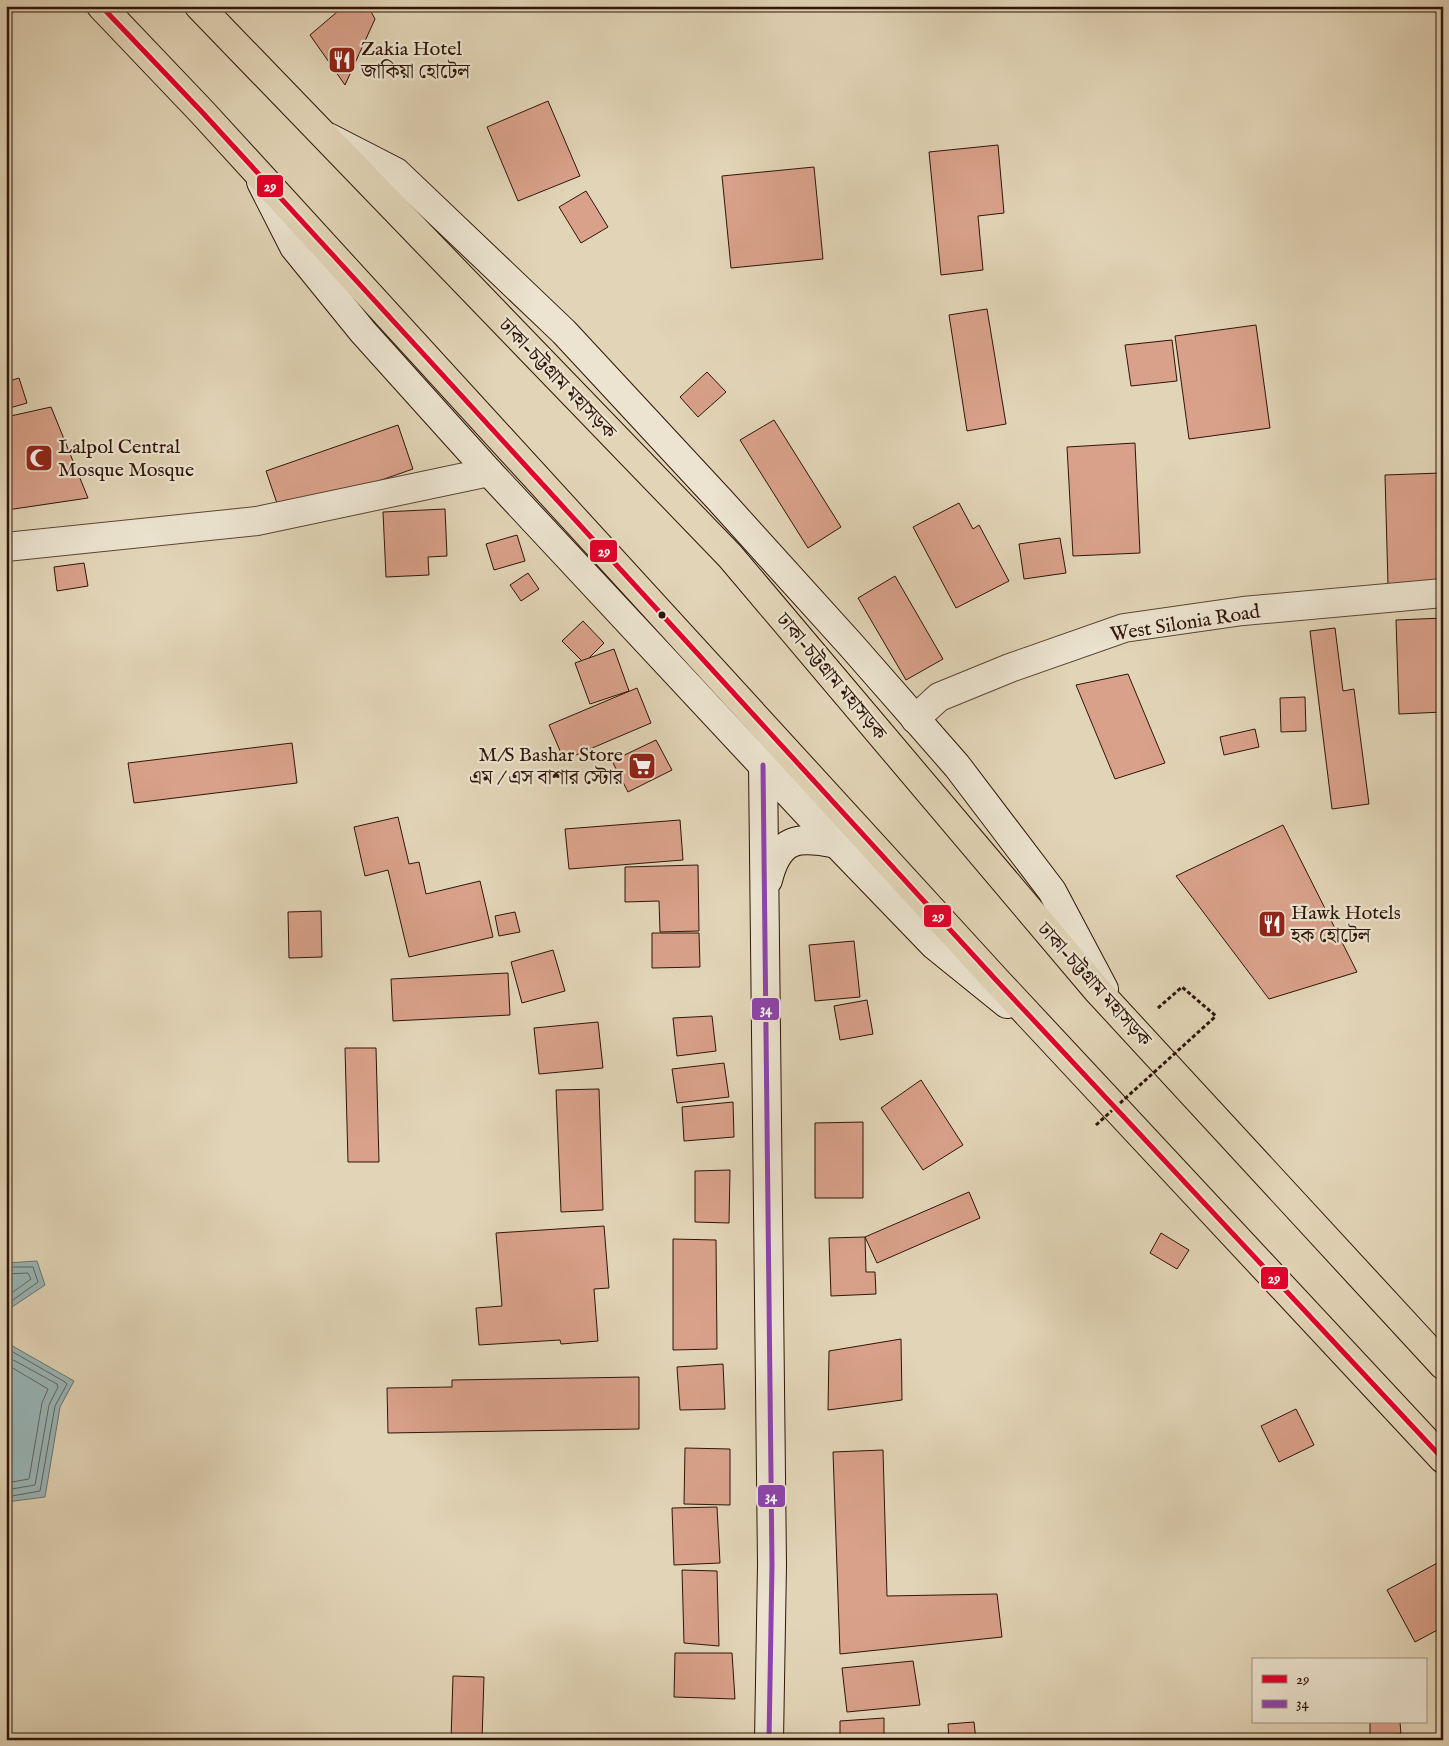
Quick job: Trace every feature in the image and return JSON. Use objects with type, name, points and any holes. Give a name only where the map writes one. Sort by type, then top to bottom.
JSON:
[{"type":"highway","points":[[101,6],[202,112],[1054,1041],[1443,1459]]},
{"type":"highway","name":"ঢাকা-চট্টগ্রাম মহাসড়ক","points":[[199,6],[730,556],[1097,990],[1443,1365]]},
{"type":"main road","points":[[322,134],[396,172],[564,332],[719,498],[852,645],[957,766],[1052,891],[1113,1007]]},
{"type":"main road","points":[[256,172],[294,247],[363,332],[489,472],[934,945],[1054,1041]]},
{"type":"main road","points":[[6,547],[257,521],[489,472]]},
{"type":"main road","name":"West Silonia Road","points":[[915,718],[939,697],[1010,668],[1124,628],[1243,610],[1443,592]]},
{"type":"main road","points":[[763,765],[772,1565],[769,1740]]},
{"type":"main road","points":[[765,891],[771,867],[778,852],[794,841],[811,838],[837,844]]},
{"type":"path","points":[[1096,1125],[1216,1016],[1182,987],[1133,1029]]},
{"type":"water","points":[[37,1261],[45,1285],[6,1311],[6,1263]]},
{"type":"water","points":[[6,1337],[9,1344],[74,1381],[60,1407],[45,1497],[6,1502]]},
{"type":"building","name":"Zakia Hotel জাকিয়া হোটেল","points":[[344,6],[368,6],[375,19],[345,85],[310,35]]},
{"type":"building","points":[[548,101],[580,176],[518,201],[487,127]]},
{"type":"building","points":[[998,145],[1004,213],[978,216],[983,270],[941,275],[929,152]]},
{"type":"building","points":[[814,167],[823,259],[731,268],[722,176]]},
{"type":"building","points":[[586,191],[608,227],[581,243],[559,207]]},
{"type":"building","points":[[987,309],[1006,424],[967,431],[949,315]]},
{"type":"building","points":[[1256,325],[1270,428],[1189,439],[1175,336]]},
{"type":"building","points":[[1172,340],[1177,381],[1131,386],[1125,345]]},
{"type":"building","points":[[707,372],[726,392],[698,417],[680,397]]},
{"type":"building","points":[[19,378],[27,403],[6,409],[6,382]]},
{"type":"building","name":"Lalpol Central Mosque Mosque","points":[[51,407],[88,498],[7,510],[6,417]]},
{"type":"building","points":[[774,420],[841,527],[808,548],[740,440]]},
{"type":"building","points":[[398,425],[413,469],[281,515],[266,471]]},
{"type":"building","points":[[1135,443],[1140,553],[1073,556],[1067,447]]},
{"type":"building","points":[[1441,473],[1443,584],[1388,585],[1385,475]]},
{"type":"building","points":[[959,503],[973,529],[979,525],[1009,581],[956,608],[913,527]]},
{"type":"building","points":[[445,509],[447,556],[428,557],[429,575],[386,577],[383,512]]},
{"type":"building","points":[[517,535],[525,561],[494,570],[486,544]]},
{"type":"building","points":[[1060,538],[1066,573],[1024,579],[1019,544]]},
{"type":"building","points":[[84,563],[88,586],[57,591],[54,567]]},
{"type":"building","points":[[528,573],[539,589],[521,601],[510,585]]},
{"type":"building","points":[[895,576],[943,659],[906,680],[858,598]]},
{"type":"building","points":[[1443,618],[1443,712],[1399,714],[1396,620]]},
{"type":"building","points":[[583,621],[604,643],[584,663],[562,641]]},
{"type":"building","points":[[1335,628],[1343,691],[1354,689],[1369,804],[1332,809],[1310,631]]},
{"type":"building","points":[[614,649],[629,691],[590,704],[575,663]]},
{"type":"building","points":[[1128,674],[1165,763],[1115,779],[1076,685]]},
{"type":"building","points":[[637,688],[651,723],[564,760],[549,725]]},
{"type":"building","points":[[1305,697],[1306,731],[1281,732],[1280,698]]},
{"type":"building","points":[[1255,729],[1259,747],[1224,755],[1220,737]]},
{"type":"building","name":"M/S Bashar Store এম / এস বাশার স্টোর","points":[[656,740],[672,770],[628,792],[612,761]]},
{"type":"building","points":[[292,743],[297,783],[134,803],[128,763]]},
{"type":"building","points":[[398,817],[409,864],[419,862],[426,894],[480,881],[493,937],[409,957],[388,870],[365,876],[354,827]]},
{"type":"building","points":[[680,820],[683,860],[569,869],[565,829]]},
{"type":"building","name":"Hawk Hotels হক হোটেল","points":[[1283,825],[1357,972],[1269,999],[1176,876]]},
{"type":"building","points":[[698,865],[699,931],[660,932],[659,901],[625,902],[625,867]]},
{"type":"building","points":[[321,911],[322,957],[289,958],[288,912]]},
{"type":"building","points":[[515,912],[520,932],[499,936],[495,916]]},
{"type":"building","points":[[652,933],[699,933],[700,967],[652,968]]},
{"type":"building","points":[[854,941],[860,997],[815,1001],[809,945]]},
{"type":"building","points":[[553,950],[565,991],[522,1003],[511,962]]},
{"type":"building","points":[[508,973],[510,1015],[393,1021],[391,979]]},
{"type":"building","points":[[867,1000],[873,1034],[840,1040],[834,1006]]},
{"type":"building","points":[[712,1016],[716,1051],[677,1056],[673,1018]]},
{"type":"building","points":[[598,1022],[603,1068],[539,1074],[534,1028]]},
{"type":"building","points":[[345,1048],[376,1048],[379,1162],[348,1162]]},
{"type":"building","points":[[724,1063],[729,1097],[677,1103],[672,1069]]},
{"type":"building","points":[[921,1080],[963,1145],[923,1170],[881,1108]]},
{"type":"building","points":[[599,1089],[603,1210],[561,1212],[556,1090]]},
{"type":"building","points":[[733,1102],[734,1137],[684,1141],[682,1107]]},
{"type":"building","points":[[863,1122],[863,1198],[815,1198],[815,1123]]},
{"type":"building","points":[[730,1170],[729,1223],[695,1222],[695,1171]]},
{"type":"building","points":[[969,1192],[980,1218],[877,1263],[865,1237]]},
{"type":"building","points":[[604,1226],[609,1288],[594,1289],[598,1341],[561,1344],[560,1340],[479,1345],[476,1308],[502,1306],[496,1233]]},
{"type":"building","points":[[1161,1233],[1189,1250],[1177,1269],[1150,1253]]},
{"type":"building","points":[[865,1237],[866,1272],[875,1272],[876,1294],[831,1296],[829,1238]]},
{"type":"building","points":[[673,1239],[716,1240],[717,1349],[673,1350]]},
{"type":"building","points":[[901,1339],[902,1400],[828,1410],[829,1351]]},
{"type":"building","points":[[723,1364],[725,1409],[680,1410],[677,1367]]},
{"type":"building","points":[[639,1377],[639,1429],[388,1433],[387,1388],[452,1387],[452,1380]]},
{"type":"building","points":[[1296,1409],[1314,1445],[1279,1462],[1261,1426]]},
{"type":"building","points":[[685,1448],[730,1449],[730,1505],[684,1504]]},
{"type":"building","points":[[883,1450],[887,1596],[997,1594],[1002,1637],[840,1654],[833,1452]]},
{"type":"building","points":[[717,1507],[720,1563],[674,1565],[672,1508]]},
{"type":"building","points":[[1443,1560],[1443,1627],[1415,1642],[1387,1590]]},
{"type":"building","points":[[682,1570],[717,1571],[719,1646],[684,1643]]},
{"type":"building","points":[[675,1653],[732,1653],[735,1699],[674,1697]]},
{"type":"building","points":[[913,1661],[920,1705],[847,1712],[842,1668]]},
{"type":"building","points":[[453,1676],[484,1677],[482,1740],[451,1740]]},
{"type":"building","points":[[884,1718],[884,1740],[840,1740],[840,1721]]},
{"type":"building","points":[[974,1722],[976,1740],[949,1740],[948,1724]]},
{"type":"building","points":[[1370,1724],[1400,1724],[1401,1734],[1370,1736]]},
{"type":"transit line","name":"29","points":[[101,6],[202,112],[997,981],[1443,1459]]},
{"type":"transit line","name":"34","points":[[763,765],[772,1565],[769,1740]]},
{"type":"place","name":"Zakia Hotel জাকিয়া হোটেল","points":[[342,60]]},
{"type":"place","name":"Lalpol Central Mosque Mosque","points":[[39,458]]},
{"type":"place","name":"M/S Bashar Store এম / এস বাশার স্টোর","points":[[642,766]]},
{"type":"place","name":"Hawk Hotels হক হোটেল","points":[[1272,924]]}]
